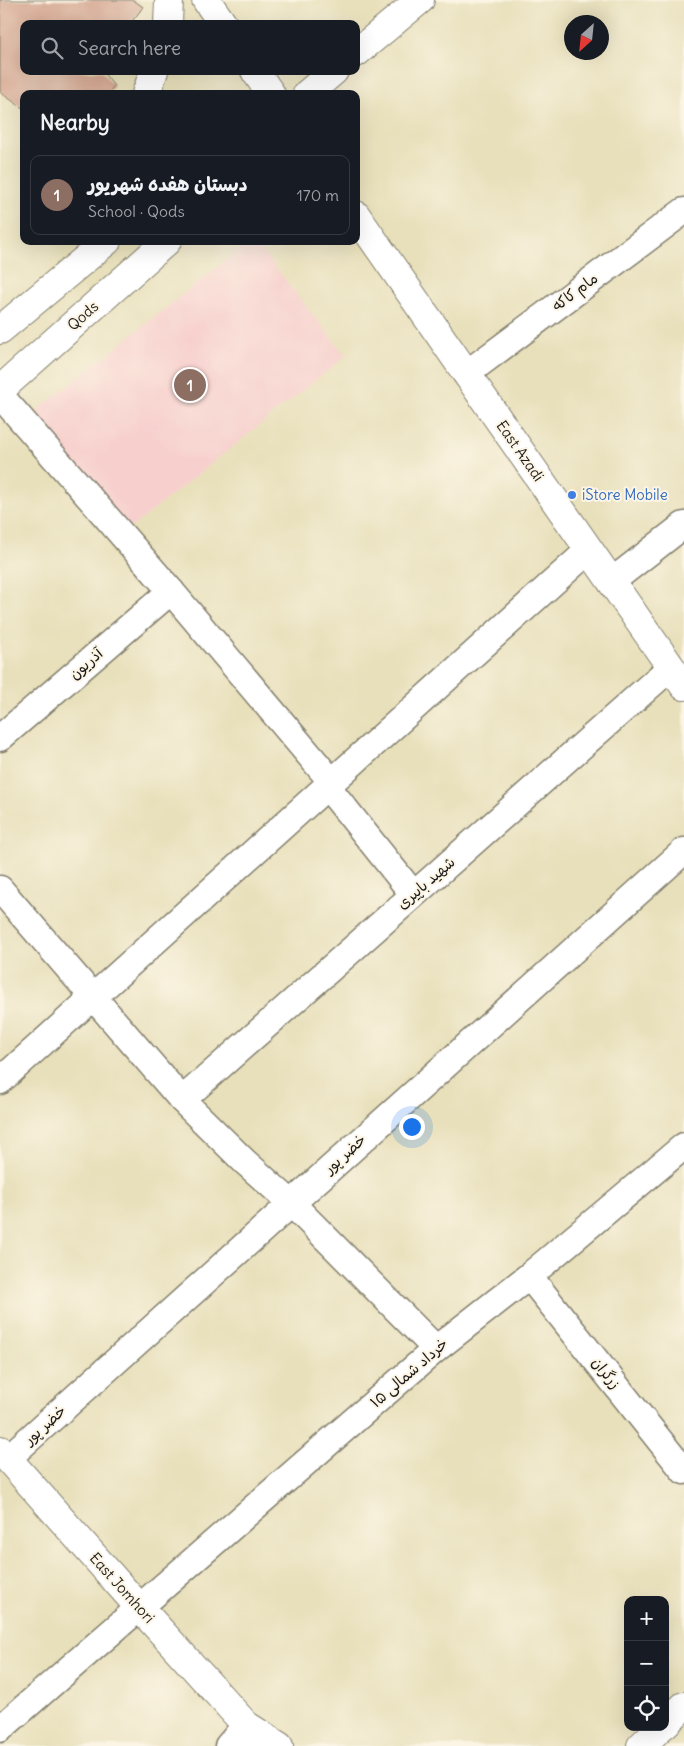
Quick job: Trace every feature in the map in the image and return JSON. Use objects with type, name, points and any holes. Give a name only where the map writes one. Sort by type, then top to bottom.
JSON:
[{"type":"street","points":[[168,20],[169,0]]},
{"type":"street","points":[[206,0],[220,20]]},
{"type":"street","points":[[360,50],[420,0]]},
{"type":"street","points":[[147,90],[153,75]]},
{"type":"street","points":[[258,75],[267,90]]},
{"type":"street","points":[[312,90],[329,75]]},
{"type":"street","name":"مام کاکه","points":[[466,374],[684,211]]},
{"type":"street","name":"East Azadi","points":[[360,222],[678,677]]},
{"type":"street","points":[[76,268],[86,245]]},
{"type":"street","points":[[0,330],[102,245]]},
{"type":"street","name":"Qods","points":[[0,390],[163,245]]},
{"type":"street","points":[[0,395],[171,591],[329,784],[413,894]]},
{"type":"street","points":[[611,582],[684,525]]},
{"type":"street","points":[[0,1081],[589,550]]},
{"type":"street","name":"آذریون","points":[[0,738],[171,591]]},
{"type":"street","name":"شهید باپیری","points":[[182,1100],[413,894],[678,677]]},
{"type":"street","name":"خضر پور","points":[[4,1454],[291,1203],[684,851]]},
{"type":"street","points":[[0,889],[92,998],[182,1100],[244,1161],[291,1203],[436,1349]]},
{"type":"street","name":"۱۵ خرداد شمالی","points":[[0,1729],[436,1349],[529,1276],[684,1146]]},
{"type":"street","name":"زرگران","points":[[529,1276],[684,1470]]},
{"type":"street","name":"East Jomhori","points":[[4,1454],[251,1736],[279,1746]]},
{"type":"street","points":[[669,1720],[684,1706]]},
{"type":"street","points":[[641,1746],[657,1731]]},
{"type":"street","points":[[228,1746],[251,1736]]},
{"type":"shaded area","points":[[245,245],[257,245],[346,356],[128,530],[34,413]]},
{"type":"building","points":[[0,0],[133,0],[143,7],[133,20],[20,20],[20,75],[105,75],[114,86],[111,90],[20,90],[20,106],[0,92]]},
{"type":"place","name":"دبستان هفده شهریور","points":[[190,385]]},
{"type":"place","name":"iStore Mobile","points":[[572,495]]}]
